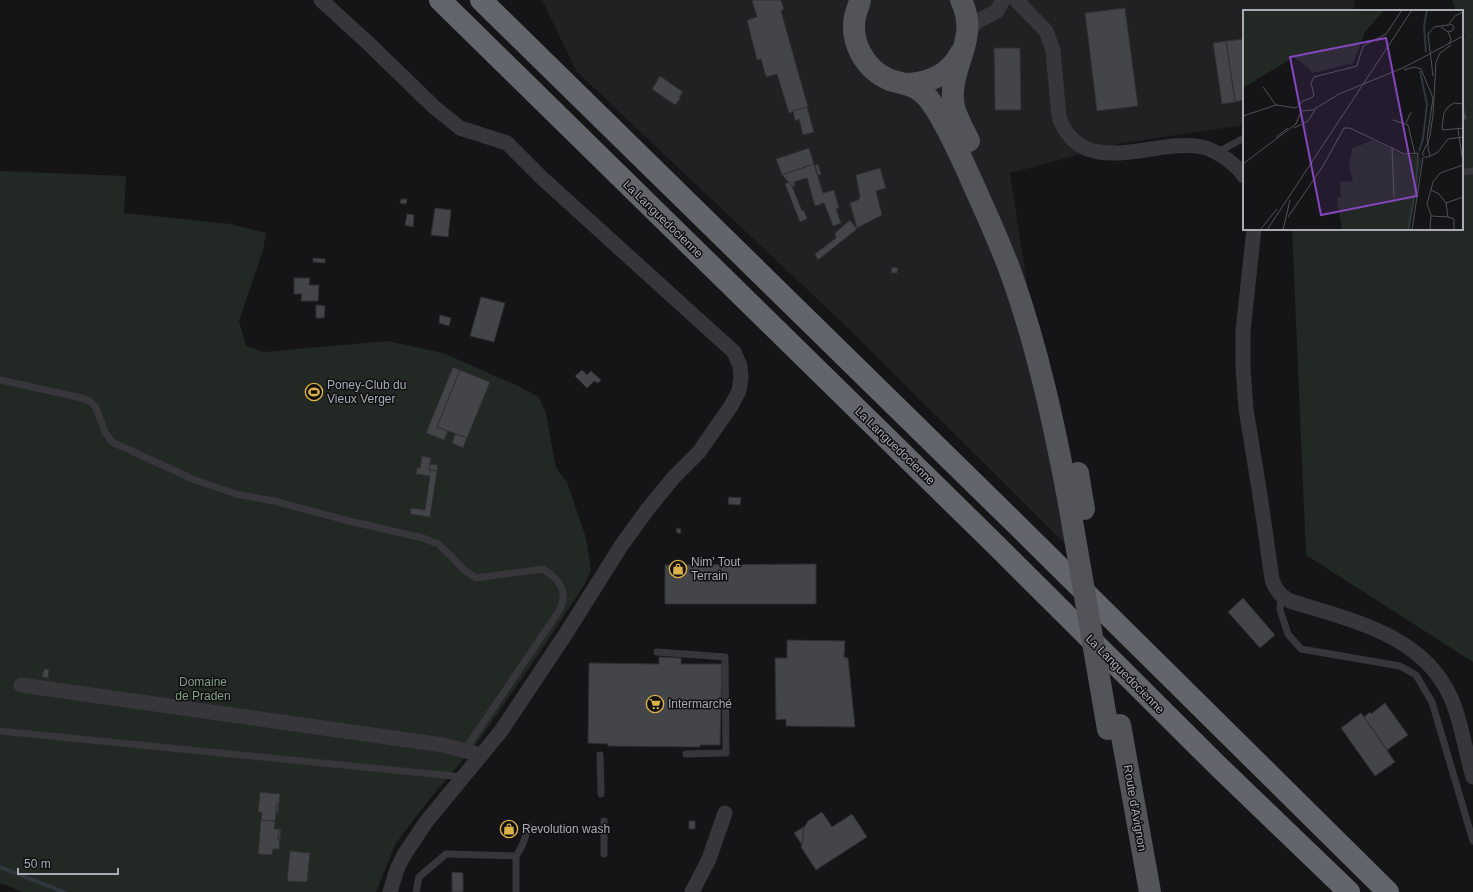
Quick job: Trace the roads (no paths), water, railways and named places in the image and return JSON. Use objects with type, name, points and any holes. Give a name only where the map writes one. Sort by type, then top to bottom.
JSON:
[{"type":"highway","name":"La Languedocienne","points":[[440,0],[1001,550],[1218,766],[1349,892]]},
{"type":"highway","points":[[481,0],[1021,529],[1388,892]]},
{"type":"main road","points":[[860,0],[854,18],[854,37],[861,54],[872,69],[888,80],[916,87],[934,107],[966,168],[998,240],[1013,279],[1035,349],[1076,504]]},
{"type":"main road","points":[[961,0],[965,8],[968,21],[966,42],[953,87],[953,103],[955,112],[1008,226],[1042,324],[1056,374],[1067,421],[1076,504],[1114,727]]},
{"type":"main road","points":[[906,84],[921,83],[936,78],[948,70],[957,60],[966,42]]},
{"type":"main road","name":"Route d'Avignon","points":[[1114,727],[1135,892]]},
{"type":"main road","name":"Route d'Avignon","points":[[1114,727],[1150,892]]},
{"type":"street","points":[[320,0],[368,43],[434,107],[460,128],[507,143],[542,178],[734,352],[740,366],[741,378],[739,391],[725,415],[699,452],[674,477],[647,510],[621,546],[532,686],[501,731],[426,822],[404,855],[397,870],[390,892]]},
{"type":"street","points":[[966,42],[971,28],[976,22],[997,11],[1003,0]]},
{"type":"street","points":[[1016,0],[1043,27],[1050,41],[1053,50],[1060,119],[1069,135],[1076,143],[1105,153],[1116,154],[1192,146],[1203,147],[1229,161],[1239,169],[1243,175]]},
{"type":"street","points":[[1254,230],[1244,331],[1243,368],[1246,409],[1260,495],[1270,572],[1275,587],[1281,595],[1290,601],[1368,625],[1383,632],[1408,646],[1429,665],[1445,685],[1451,698],[1473,777]]},
{"type":"street","points":[[22,685],[443,745],[481,755]]},
{"type":"street","points":[[692,892],[708,859],[725,813]]},
{"type":"lane","points":[[1216,154],[1243,139]]},
{"type":"lane","points":[[1463,172],[1473,171]]},
{"type":"lane","points":[[0,380],[82,398],[91,402],[96,408],[105,432],[112,442],[195,480],[236,494],[274,501],[349,521],[423,538],[438,544],[464,570],[476,578],[543,569],[555,576],[561,586],[564,601],[559,611],[464,751]]},
{"type":"lane","points":[[1281,595],[1280,610],[1288,634],[1301,649],[1400,666],[1416,675],[1432,702],[1473,841]]},
{"type":"lane","points":[[657,652],[725,657],[726,754],[686,754]]},
{"type":"lane","points":[[0,731],[463,777]]},
{"type":"lane","points":[[600,755],[601,794]]},
{"type":"lane","points":[[604,821],[604,854]]},
{"type":"lane","points":[[516,892],[516,856],[522,846],[529,826]]},
{"type":"lane","points":[[416,892],[419,877],[446,854],[516,856]]},
{"type":"waterway","points":[[0,867],[64,892]]},
{"type":"place","name":"Poney-Club du Vieux Verger","points":[[314,392]]},
{"type":"place","name":"Nim' Tout Terrain","points":[[678,569]]},
{"type":"place","name":"Intermarché","points":[[655,704]]},
{"type":"place","name":"Revolution wash","points":[[509,829]]},
{"type":"park label","name":"Domaine de Praden","points":[[203,689]]}]
